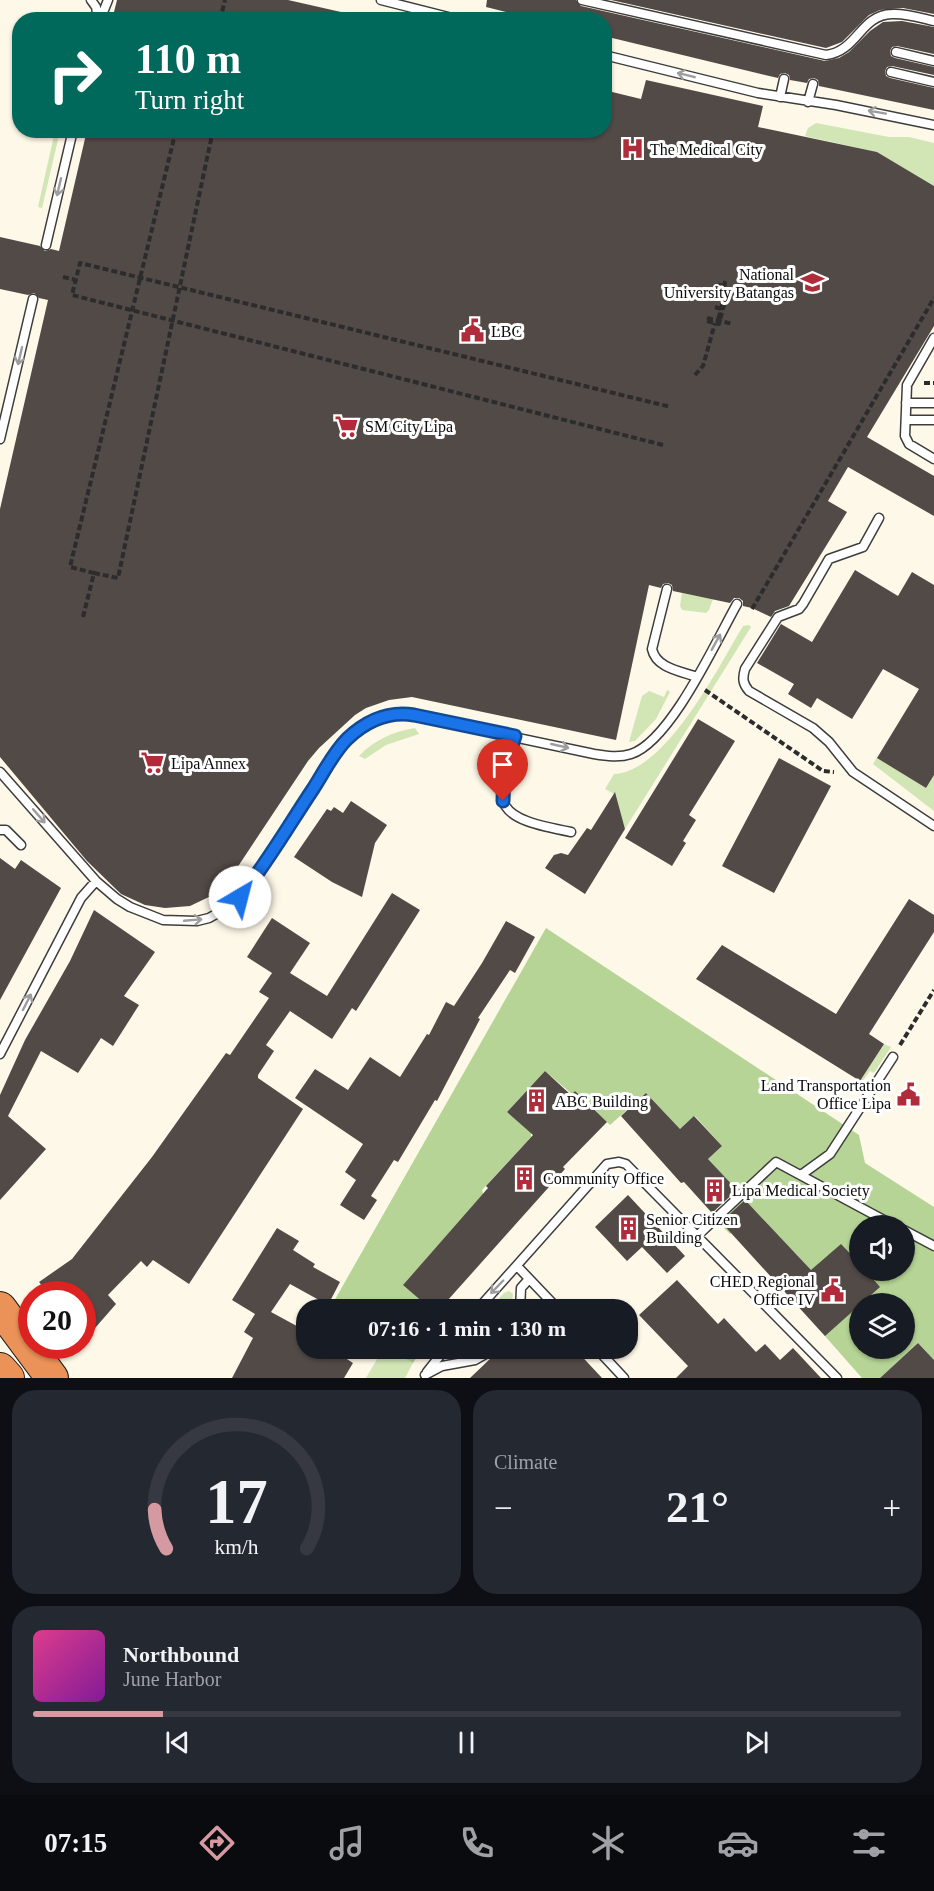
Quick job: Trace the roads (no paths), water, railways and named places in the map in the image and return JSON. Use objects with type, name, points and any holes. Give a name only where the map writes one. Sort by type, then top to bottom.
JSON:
[{"type":"highway","points":[[0,1308],[52,1378]]},
{"type":"highway","points":[[0,1369],[8,1378]]},
{"type":"lane","points":[[381,0],[428,12]]},
{"type":"lane","points":[[582,0],[826,55],[837,54],[846,48],[874,18],[894,13],[934,21]]},
{"type":"lane","points":[[896,52],[934,61]]},
{"type":"lane","points":[[612,57],[780,97],[858,109],[934,125]]},
{"type":"lane","points":[[891,72],[934,82]]},
{"type":"lane","points":[[780,97],[784,79]]},
{"type":"lane","points":[[808,102],[813,84]]},
{"type":"lane","points":[[46,245],[71,138]]},
{"type":"lane","points":[[0,439],[33,299]]},
{"type":"lane","points":[[934,338],[907,385],[905,436],[909,444],[934,459]]},
{"type":"lane","points":[[906,403],[934,403]]},
{"type":"lane","points":[[906,420],[934,420]]},
{"type":"lane","points":[[879,518],[863,547],[829,559],[799,609],[777,617],[745,669],[742,678],[749,691],[813,728],[829,742],[853,772],[934,826]]},
{"type":"lane","points":[[667,590],[652,649],[654,657],[663,664],[697,676]]},
{"type":"lane","points":[[0,772],[96,881],[117,899],[163,920],[197,921],[209,918],[240,897],[270,856],[339,748],[367,724],[388,715],[400,713],[594,754],[609,756],[632,754],[650,743],[665,728],[697,676],[736,604]]},
{"type":"lane","points":[[515,736],[504,771],[502,794],[504,806],[517,818],[532,825],[571,832]]},
{"type":"lane","points":[[0,830],[6,830],[21,845]]},
{"type":"lane","points":[[0,1054],[81,898],[96,881]]},
{"type":"lane","points":[[801,1175],[830,1154],[893,1057]]},
{"type":"lane","points":[[697,1236],[776,1161],[875,1215]]},
{"type":"lane","points":[[487,1299],[607,1164],[619,1162],[626,1164],[837,1378]]},
{"type":"lane","points":[[915,1236],[934,1246]]},
{"type":"lane","points":[[517,1266],[548,1299]]},
{"type":"lane","points":[[520,1299],[521,1288],[529,1279]]},
{"type":"lane","points":[[423,1376],[437,1359]]},
{"type":"lane","points":[[423,1376],[441,1366],[477,1359]]},
{"type":"lane","points":[[606,1359],[624,1378]]},
{"type":"place","name":"The Medical City","points":[[632,149]]},
{"type":"place","name":"National University Batangas","points":[[812,283]]},
{"type":"place","name":"LBC","points":[[473,331]]},
{"type":"place","name":"SM City Lipa","points":[[347,426]]},
{"type":"place","name":"Lipa Annex","points":[[153,763]]},
{"type":"place","name":"Land Transportation Office Lipa","points":[[909,1094]]},
{"type":"place","name":"ABC Building","points":[[537,1101]]},
{"type":"place","name":"Community Office","points":[[525,1178]]},
{"type":"place","name":"Lipa Medical Society","points":[[714,1190]]},
{"type":"place","name":"Senior Citizen Building","points":[[628,1228]]},
{"type":"place","name":"CHED Regional Office IV","points":[[833,1290]]}]
